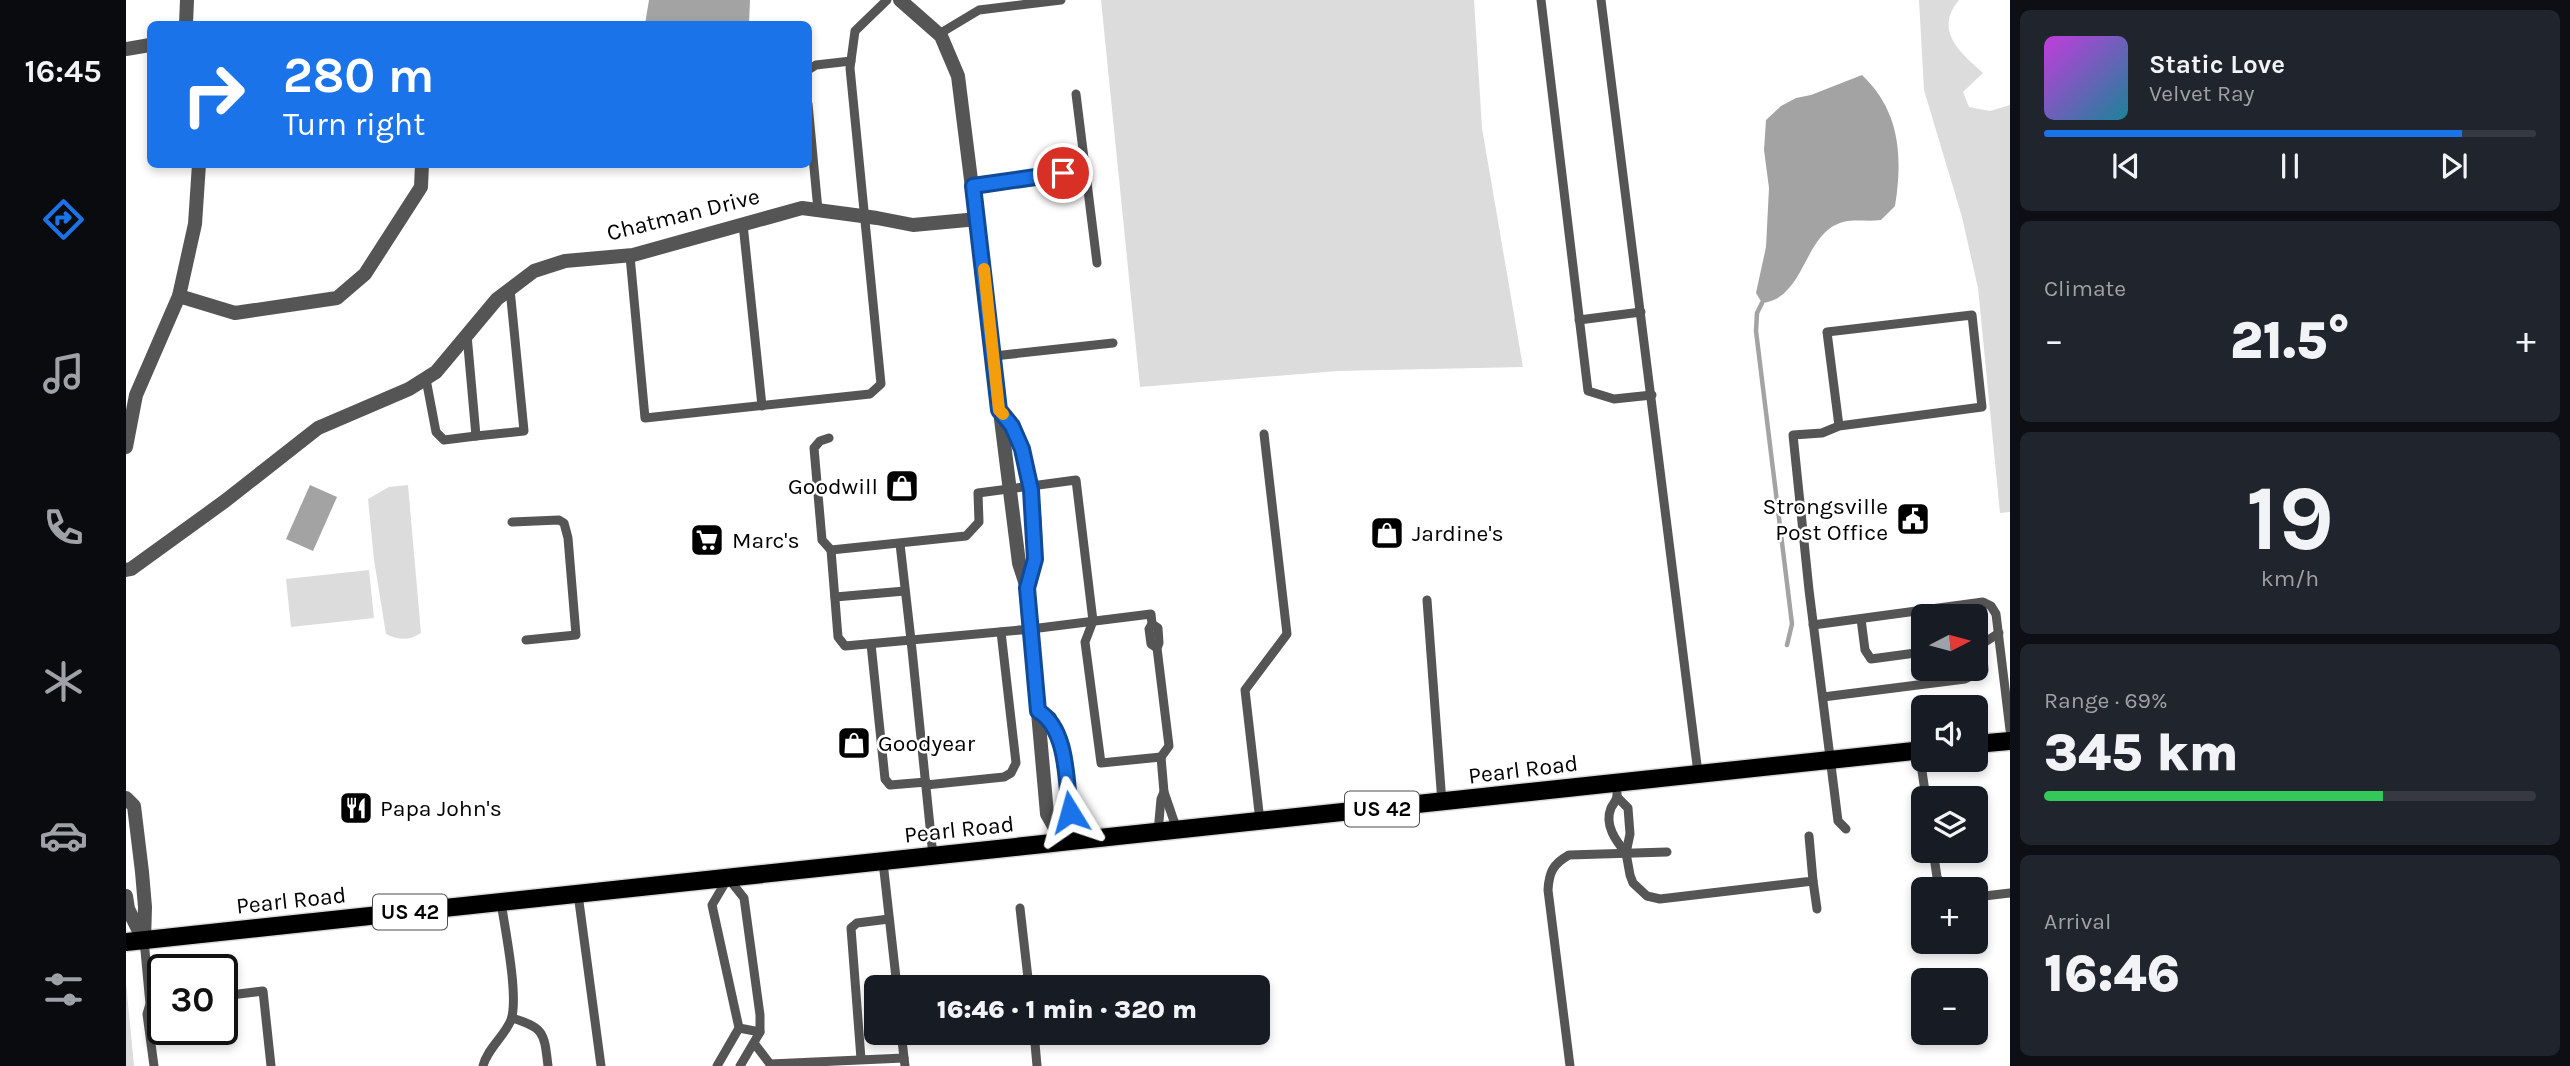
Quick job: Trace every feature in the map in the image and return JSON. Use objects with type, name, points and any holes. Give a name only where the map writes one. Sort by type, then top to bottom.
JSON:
[{"type":"main road","points":[[1988,743],[2010,741]]},
{"type":"main road","name":"Pearl Road","points":[[135,941],[1177,830],[1442,803],[1617,790],[1698,773],[1911,751]]},
{"type":"street","points":[[186,21],[187,0]]},
{"type":"street","points":[[900,0],[939,34],[958,76],[978,219],[1019,564],[1027,588],[1047,814],[1063,842]]},
{"type":"street","points":[[126,49],[147,46]]},
{"type":"street","points":[[126,447],[131,395],[179,296],[195,224],[199,168]]},
{"type":"street","points":[[179,296],[235,313],[337,298],[365,274],[421,187],[422,168]]},
{"type":"street","name":"Chatman Drive","points":[[126,570],[225,501],[318,428],[409,390],[436,372],[497,299],[534,271],[565,261],[630,256],[802,208],[913,225],[978,219]]},
{"type":"street","points":[[999,410],[1012,426],[1022,449],[1030,485],[1035,559],[1027,588]]},
{"type":"street","points":[[1038,711],[1050,718],[1061,747],[1070,812],[1063,842]]},
{"type":"street","points":[[126,798],[134,806],[145,907],[135,941]]},
{"type":"street","points":[[126,895],[135,941]]},
{"type":"lane","points":[[630,256],[645,418],[870,394],[881,384],[851,61],[855,31],[887,0]]},
{"type":"lane","points":[[939,34],[979,10],[1061,0]]},
{"type":"lane","points":[[1541,0],[1588,391],[1614,400],[1652,395]]},
{"type":"lane","points":[[1601,0],[1698,773]]},
{"type":"lane","points":[[812,68],[851,61]]},
{"type":"lane","points":[[1076,94],[1097,263]]},
{"type":"lane","points":[[812,146],[818,210]]},
{"type":"lane","points":[[973,186],[1086,170]]},
{"type":"lane","points":[[743,224],[762,406]]},
{"type":"lane","points":[[426,379],[439,438],[443,440],[524,431],[510,289]]},
{"type":"lane","points":[[1579,320],[1641,312]]},
{"type":"lane","points":[[1839,426],[1827,331],[1972,315],[1982,407],[1839,426],[1822,433],[1793,436],[1838,821],[1846,829]]},
{"type":"lane","points":[[467,335],[476,436]]},
{"type":"lane","points":[[994,356],[1114,343]]},
{"type":"lane","points":[[1260,823],[1245,690],[1287,634],[1264,434]]},
{"type":"lane","points":[[829,438],[820,440],[814,448],[822,540],[831,550],[838,637],[845,646],[1093,621],[1152,619],[1149,629],[1151,644],[1157,648],[1169,746],[1161,757],[1164,792],[1177,830]]},
{"type":"lane","points":[[831,550],[966,536],[979,522],[978,493],[1076,480],[1093,621],[1085,642],[1101,763],[1161,757]]},
{"type":"lane","points":[[512,523],[559,520],[564,523],[568,538],[576,635],[526,640]]},
{"type":"lane","points":[[900,544],[933,856]]},
{"type":"lane","points":[[835,597],[905,591]]},
{"type":"lane","points":[[1427,600],[1442,803]]},
{"type":"lane","points":[[1813,625],[1983,603],[1991,606],[1996,614],[1999,632],[2010,730]]},
{"type":"lane","points":[[1861,619],[1865,650],[1871,659],[1911,654]]},
{"type":"lane","points":[[871,644],[885,779],[890,785],[1004,777],[1014,769],[1016,763],[1001,632]]},
{"type":"lane","points":[[1988,639],[1999,632]]},
{"type":"lane","points":[[1988,672],[2004,680]]},
{"type":"lane","points":[[1823,697],[1949,681]]},
{"type":"lane","points":[[1617,790],[1610,811],[1612,836],[1626,853]]},
{"type":"lane","points":[[1617,790],[1628,808],[1630,834],[1626,853],[1633,883],[1647,896],[1660,899],[1813,881]]},
{"type":"lane","points":[[1158,832],[1164,792]]},
{"type":"lane","points":[[1809,836],[1817,909]]},
{"type":"lane","points":[[1570,1066],[1548,891],[1549,875],[1556,862],[1569,855],[1667,852]]},
{"type":"lane","points":[[883,862],[896,975]]},
{"type":"lane","points":[[718,1066],[739,1028],[712,905],[728,878],[744,898],[760,1032],[740,1066]]},
{"type":"lane","points":[[1988,896],[2010,893]]},
{"type":"lane","points":[[578,894],[601,1066]]},
{"type":"lane","points":[[483,1066],[512,1018],[513,997],[502,902]]},
{"type":"lane","points":[[1020,908],[1028,975]]},
{"type":"lane","points":[[861,1059],[851,928],[858,923],[889,919]]},
{"type":"lane","points":[[135,941],[147,991]]},
{"type":"lane","points":[[238,994],[263,991],[271,1066]]},
{"type":"lane","points":[[512,1018],[536,1026],[542,1035],[548,1066]]},
{"type":"lane","points":[[739,1028],[760,1032]]},
{"type":"lane","points":[[754,1043],[770,1064],[861,1059],[905,1062]]},
{"type":"lane","points":[[151,1045],[154,1066]]},
{"type":"lane","points":[[1035,1045],[1037,1066]]},
{"type":"shaded area","points":[[649,0],[750,0],[749,21],[646,21]]},
{"type":"shaded area","points":[[1101,0],[1474,0],[1482,128],[1523,367],[1338,371],[1140,387]]},
{"type":"shaded area","points":[[1919,0],[1959,0],[1952,11],[1949,31],[1966,58],[1983,73],[1963,92],[1969,107],[1990,111],[2010,105],[2010,512],[2000,513],[1978,288],[1962,217],[1924,90]]},
{"type":"shaded area","points":[[1862,75],[1884,104],[1896,135],[1899,170],[1895,206],[1881,220],[1847,221],[1830,228],[1811,251],[1788,290],[1776,299],[1762,303],[1756,293],[1766,247],[1769,188],[1764,150],[1766,120],[1781,106],[1796,98],[1811,95]]},
{"type":"shaded area","points":[[310,485],[337,497],[313,551],[286,539]]},
{"type":"shaded area","points":[[408,485],[421,633],[404,639],[386,634],[374,560],[368,499],[389,487]]},
{"type":"shaded area","points":[[369,570],[374,618],[291,627],[286,579]]},
{"type":"shaded area","points":[[126,982],[134,1066],[126,1066]]},
{"type":"waterway","points":[[1762,303],[1757,313],[1756,331],[1792,624],[1787,645]]},
{"type":"slow traffic","points":[[984,269],[999,410],[1003,414]]},
{"type":"place","name":"Goodwill","points":[[902,486]]},
{"type":"place","name":"Strongsville Post Office","points":[[1913,519]]},
{"type":"place","name":"Jardine's","points":[[1387,533]]},
{"type":"place","name":"Marc's","points":[[707,540]]},
{"type":"place","name":"Goodyear","points":[[854,743]]},
{"type":"place","name":"Papa John's","points":[[356,808]]},
{"type":"route","points":[[1063,173],[973,186],[999,410],[1012,426],[1022,449],[1031,490],[1035,559],[1027,588],[1038,711],[1050,718],[1061,747],[1070,812]]}]
